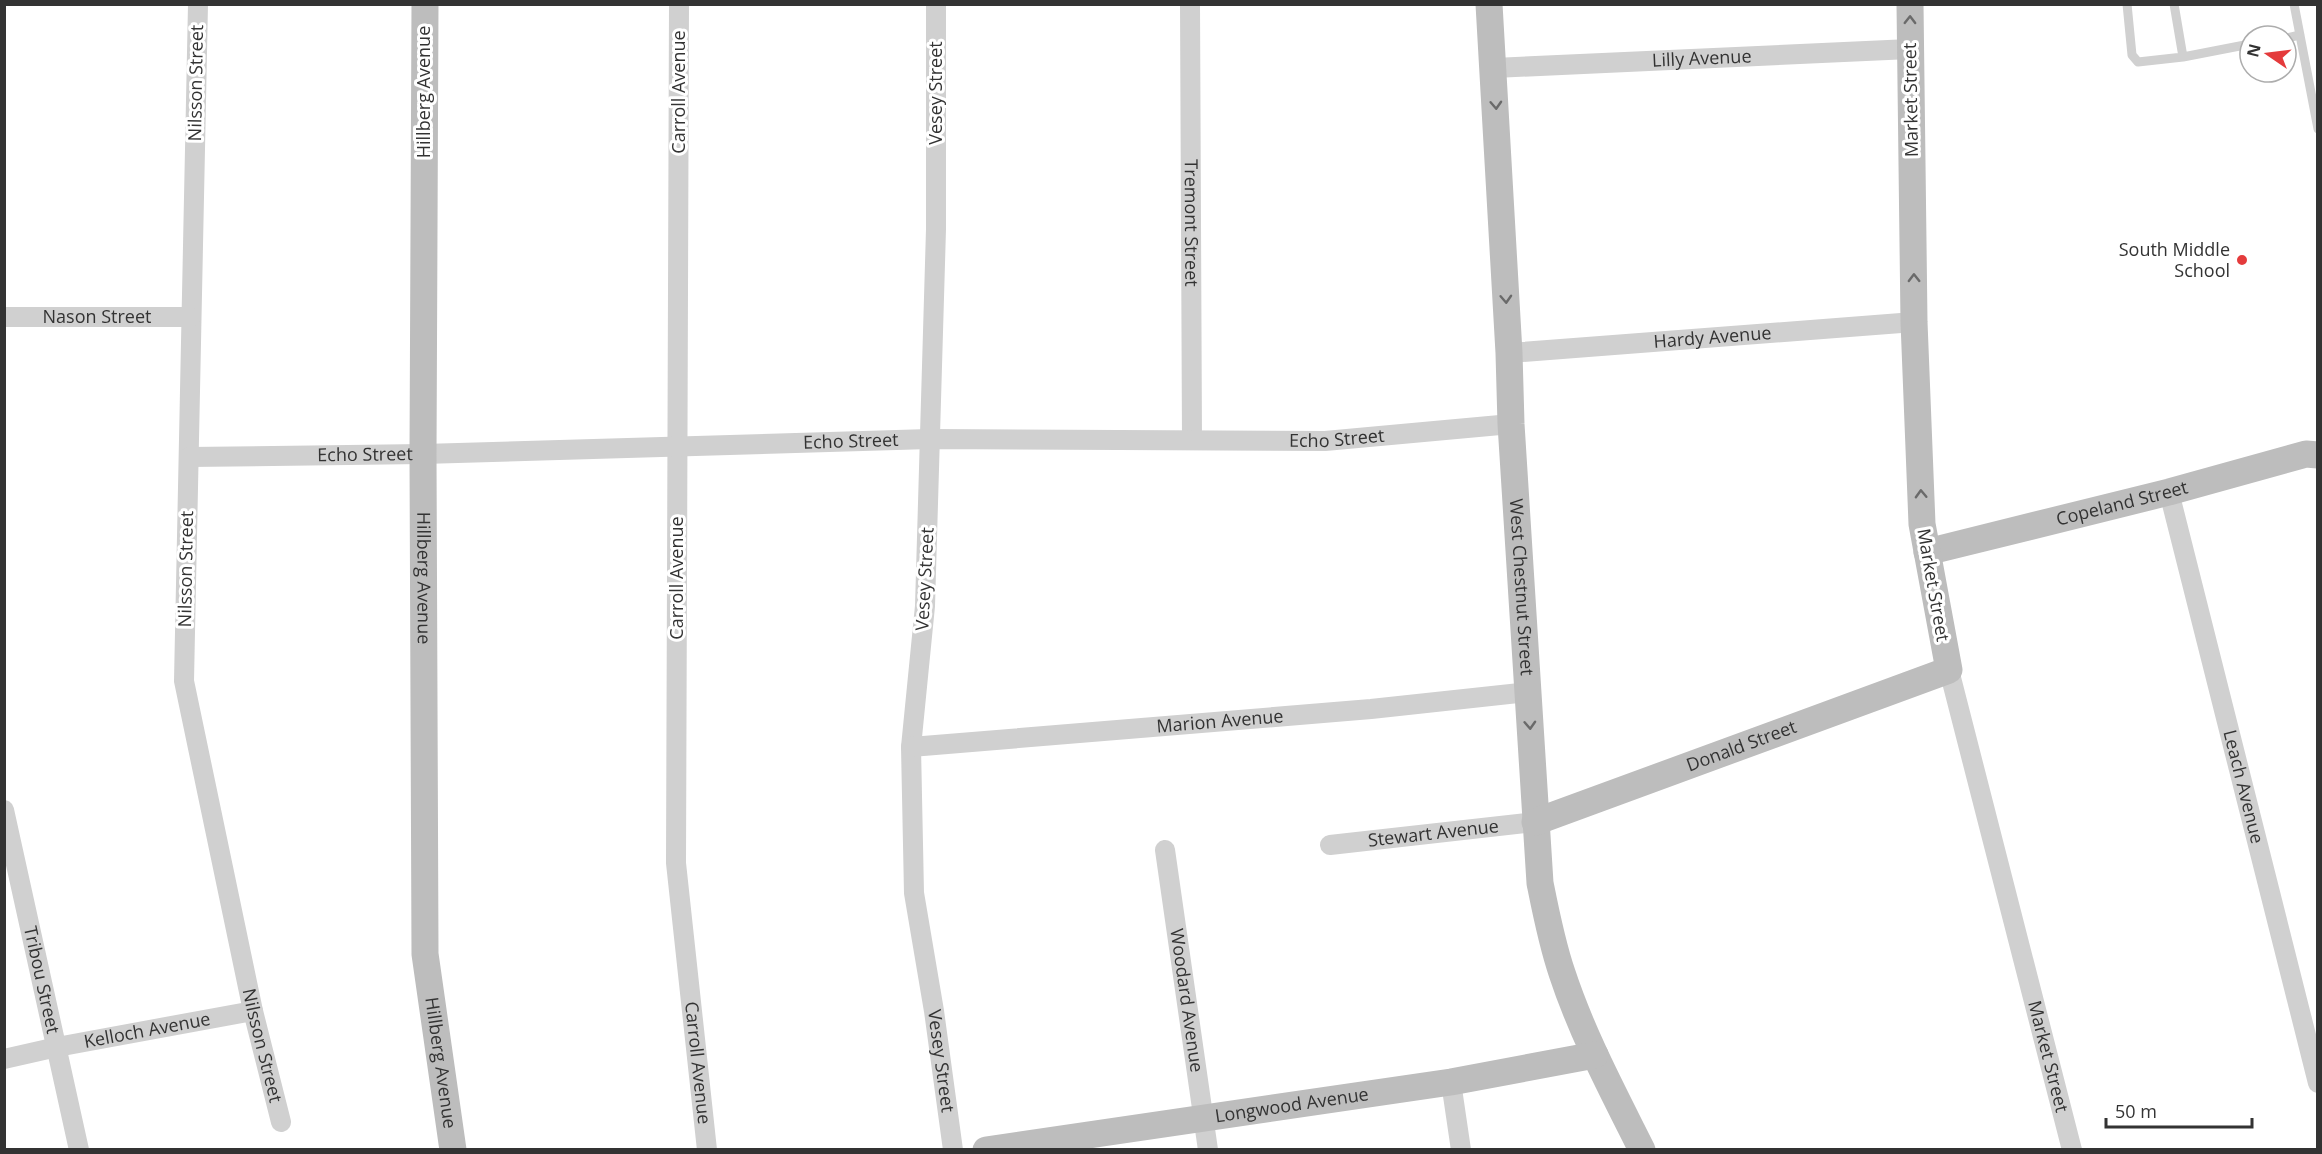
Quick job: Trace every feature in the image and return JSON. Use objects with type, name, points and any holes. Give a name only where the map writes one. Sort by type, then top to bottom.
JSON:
[{"type":"main road","name":"Hillberg Avenue","points":[[425,4],[423,454],[425,954],[453,1149]]},
{"type":"main road","name":"West Chestnut Street","points":[[1489,4],[1511,424],[1540,883],[1552,940],[1571,999],[1595,1054],[1642,1149]]},
{"type":"main road","name":"Market Street","points":[[1910,4],[1914,322],[1922,524],[1949,670]]},
{"type":"main road","name":"Copeland Street","points":[[1927,552],[2169,492],[2306,454],[2318,455]]},
{"type":"main road","name":"Donald Street","points":[[1535,822],[1949,670]]},
{"type":"main road","name":"Longwood Avenue","points":[[986,1149],[1451,1082],[1595,1054]]},
{"type":"street","name":"Nilsson Street","points":[[198,4],[184,681],[253,1011],[281,1122]]},
{"type":"street","name":"Carroll Avenue","points":[[679,4],[676,863],[707,1149]]},
{"type":"street","name":"Vesey Street","points":[[936,4],[936,229],[925,606],[911,747],[914,893],[934,1011],[953,1149]]},
{"type":"street","name":"Tremont Street","points":[[1190,4],[1192,440]]},
{"type":"street","name":"Lilly Avenue","points":[[1494,68],[1910,49]]},
{"type":"street","name":"Nason Street","points":[[4,317],[190,317]]},
{"type":"street","name":"Hardy Avenue","points":[[1509,353],[1914,322]]},
{"type":"street","name":"Echo Street","points":[[189,457],[423,454],[930,439],[1325,441],[1511,424]]},
{"type":"street","name":"Leach Avenue","points":[[2169,492],[2318,1083]]},
{"type":"street","name":"Market Street","points":[[1949,670],[2072,1149]]},
{"type":"street","name":"Marion Avenue","points":[[911,747],[1371,709],[1528,692]]},
{"type":"street","name":"Tribou Street","points":[[4,810],[78,1149]]},
{"type":"street","name":"Stewart Avenue","points":[[1330,845],[1535,822]]},
{"type":"street","name":"Woodard Avenue","points":[[1165,850],[1208,1149]]},
{"type":"street","name":"Kelloch Avenue","points":[[4,1059],[253,1011]]},
{"type":"street","points":[[1451,1082],[1461,1149]]},
{"type":"lane","points":[[2127,4],[2132,55],[2138,62],[2183,57],[2238,46]]},
{"type":"lane","points":[[2174,4],[2183,57]]},
{"type":"lane","points":[[2294,4],[2318,129]]},
{"type":"place","name":"South Middle School","points":[[2242,260]]}]
